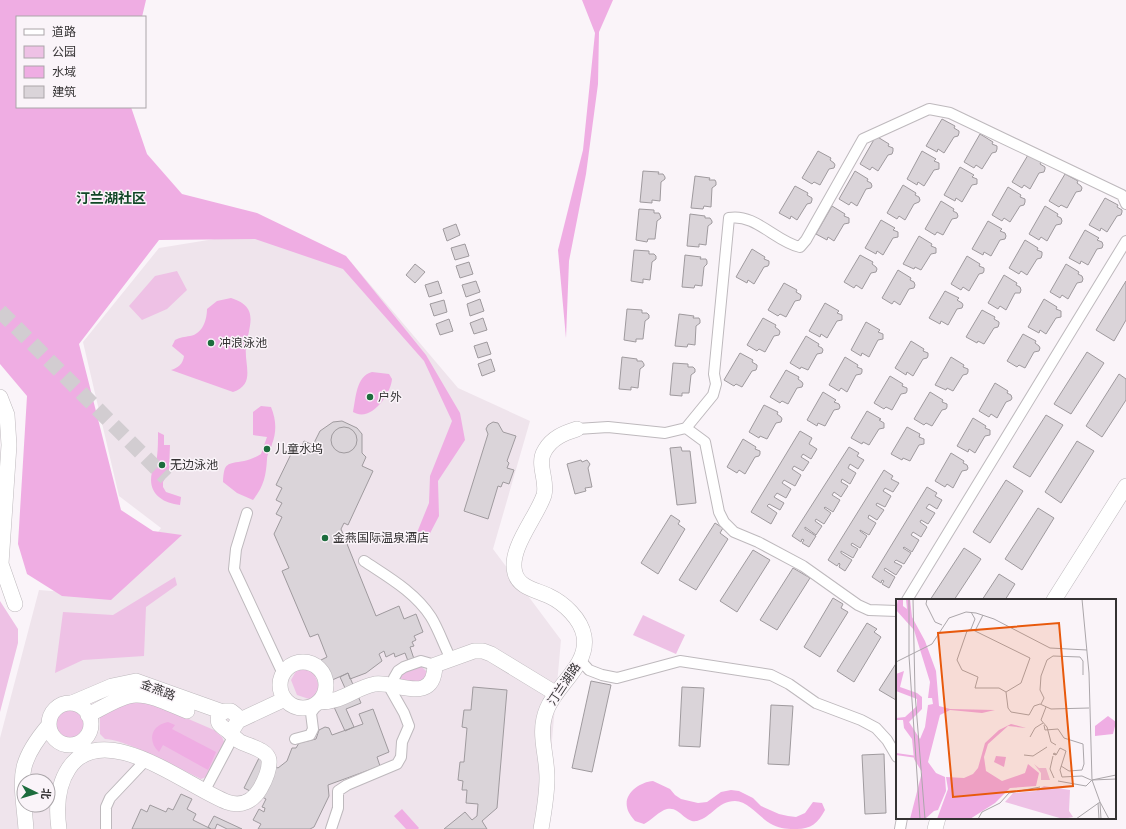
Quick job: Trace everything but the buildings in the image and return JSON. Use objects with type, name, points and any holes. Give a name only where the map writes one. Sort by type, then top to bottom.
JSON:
[{"type":"street","points":[[577,429],[608,427],[665,433],[686,428],[713,394],[716,384],[714,374],[729,218],[736,217],[753,222],[789,244],[800,247],[806,240],[863,139],[929,109],[950,113],[1122,195],[1126,204]]},
{"type":"street","points":[[909,599],[1124,247]]},
{"type":"street","points":[[0,397],[7,416],[9,445],[1,564],[15,604]]},
{"type":"street","points":[[686,428],[705,442],[719,512],[724,522],[734,532],[758,542],[803,566],[858,605],[869,610],[896,611]]},
{"type":"street","name":"汀兰湖路","points":[[541,829],[547,778],[542,740],[542,724],[555,693],[573,672],[580,660],[584,649],[584,636],[578,622],[559,602],[527,587],[519,581],[515,573],[514,562],[522,539],[544,494],[545,481],[541,464],[544,451],[553,440],[564,433],[577,429]]},
{"type":"street","points":[[1055,599],[1126,486]]},
{"type":"street","points":[[247,513],[236,549],[234,569],[283,674]]},
{"type":"street","points":[[364,562],[395,581],[422,604],[431,618],[451,660]]},
{"type":"street","points":[[330,829],[338,808],[338,791],[347,785],[397,764],[401,757],[402,742],[409,726],[404,713],[393,696],[392,685],[398,671],[404,667],[422,661],[434,665],[474,651],[483,651],[492,654],[555,693]]},
{"type":"street","points":[[580,660],[589,670],[602,676],[617,678],[680,661],[772,675],[789,684],[816,703],[861,720],[876,728],[887,740],[896,755]]},
{"type":"street","points":[[295,739],[310,735],[313,729],[311,713],[319,702],[326,688],[326,680],[318,667],[303,662],[288,668],[283,674],[280,687],[284,697],[298,708],[313,706],[319,702],[333,702],[375,684],[392,685],[409,689],[421,688],[434,678],[434,665]]},
{"type":"street","name":"金燕路","points":[[30,773],[34,753],[50,729],[53,712],[58,707],[72,703],[112,686],[136,681],[232,727],[262,752],[269,760],[268,771],[254,798],[248,802],[228,802],[145,761],[98,743],[84,709],[72,703]]},
{"type":"street","name":"金燕路","points":[[50,729],[59,742],[71,745],[84,740],[90,726],[124,698],[135,694],[148,696],[232,727]]},
{"type":"street","points":[[207,791],[232,727],[284,697]]},
{"type":"street","points":[[54,829],[52,805],[57,775],[70,759],[90,744],[90,726]]},
{"type":"street","name":"金燕路","points":[[26,829],[21,788],[27,754],[34,742],[50,729]]},
{"type":"street","name":"金燕路","points":[[59,829],[57,802],[67,772],[74,761],[95,752],[119,751]]},
{"type":"street","points":[[106,829],[106,806],[110,798],[145,761]]},
{"type":"street","points":[[31,813],[32,829]]},
{"type":"street","points":[[900,829],[902,819]]},
{"type":"street","points":[[935,829],[938,819]]},
{"type":"shaded area","name":"金燕国际温泉酒店","points":[[269,230],[351,262],[458,388],[530,421],[493,549],[561,640],[544,829],[0,829],[0,738],[39,590],[113,596],[161,528],[119,496],[83,342],[159,248]]},
{"type":"green space","points":[[177,271],[187,290],[167,309],[142,320],[129,306],[155,276]]},
{"type":"green space","points":[[175,577],[177,585],[146,607],[144,656],[83,660],[55,673],[63,612],[113,615]]},
{"type":"green space","points":[[0,601],[18,629],[18,643],[0,712]]},
{"type":"green space","points":[[643,615],[685,635],[676,654],[633,635]]},
{"type":"green space","points":[[420,665],[428,673],[424,681],[402,685],[398,678],[402,673]]},
{"type":"green space","points":[[311,666],[322,693],[309,699],[297,695],[291,680],[296,671]]},
{"type":"green space","points":[[122,702],[149,702],[214,730],[222,737],[225,744],[206,777],[201,779],[139,749],[105,739],[100,734],[100,714]]},
{"type":"green space","points":[[73,707],[82,712],[86,717],[86,731],[82,736],[77,740],[67,741],[63,740],[54,731],[53,721],[54,717],[63,708]]},
{"type":"water","points":[[0,0],[146,0],[142,16],[16,16],[16,108],[131,108],[147,154],[182,194],[257,213],[346,256],[426,355],[460,413],[465,440],[438,481],[439,516],[426,541],[416,535],[429,503],[430,476],[452,421],[424,361],[343,269],[255,239],[159,240],[79,344],[121,510],[153,531],[182,535],[111,600],[62,596],[27,574],[18,544],[27,396],[0,364]]},
{"type":"water","points":[[582,0],[613,0],[599,32],[598,84],[586,174],[569,261],[566,338],[558,250],[583,150],[595,33]]},
{"type":"water","name":"冲浪泳池","points":[[231,298],[246,306],[250,318],[246,347],[247,379],[240,389],[233,392],[171,370],[180,365],[184,356],[172,346],[175,340],[194,335],[198,332],[205,321],[207,309],[217,301]]},
{"type":"water","name":"户外","points":[[372,372],[389,374],[392,379],[388,392],[379,405],[367,414],[353,412],[356,394],[360,383],[367,374]]},
{"type":"water","name":"儿童水坞","points":[[261,406],[271,407],[275,421],[275,430],[274,439],[267,457],[264,481],[253,500],[237,493],[223,482],[223,475],[228,465],[248,460],[261,454],[267,437],[253,435],[253,412]]},
{"type":"water","name":"无边泳池","points":[[158,432],[164,435],[164,445],[170,445],[169,471],[163,482],[163,487],[166,492],[181,497],[180,505],[167,502],[157,496],[152,486],[152,472],[157,457],[158,448]]},
{"type":"water","points":[[168,722],[175,725],[172,729],[216,752],[208,770],[163,745],[159,752],[155,748],[152,738],[155,730],[158,726]]},
{"type":"water","points":[[653,781],[670,789],[681,799],[698,803],[707,802],[721,792],[731,790],[739,791],[753,798],[761,806],[779,814],[788,816],[796,817],[805,813],[813,802],[822,803],[825,810],[817,822],[802,829],[788,829],[776,826],[768,822],[750,807],[735,801],[719,806],[707,816],[697,821],[689,820],[675,810],[667,809],[644,824],[635,821],[629,813],[627,802],[628,797],[630,793],[638,786]]},
{"type":"water","points":[[402,809],[419,828],[418,829],[406,829],[394,816]]},
{"type":"tunnel","points":[[0,311],[166,478]]},
{"type":"place","name":"冲浪泳池","points":[[211,343]]},
{"type":"place","name":"户外","points":[[370,397]]},
{"type":"place","name":"儿童水坞","points":[[267,449]]},
{"type":"place","name":"无边泳池","points":[[162,465]]},
{"type":"place","name":"金燕国际温泉酒店","points":[[325,538]]},
{"type":"district","name":"汀兰湖社区","points":[[111,198]]}]
